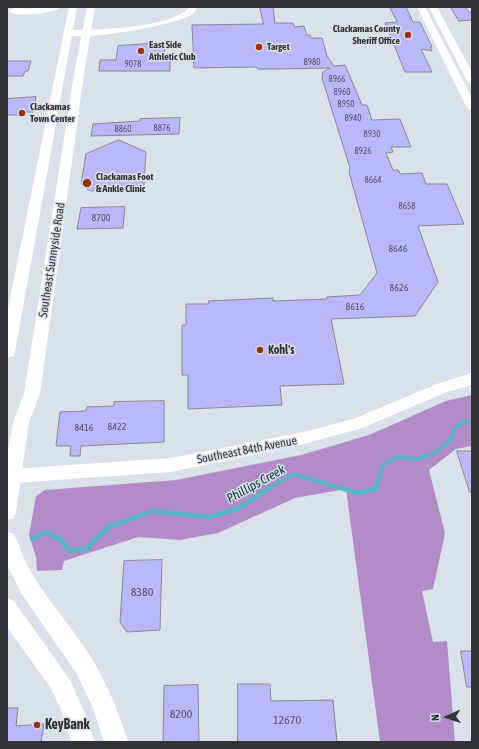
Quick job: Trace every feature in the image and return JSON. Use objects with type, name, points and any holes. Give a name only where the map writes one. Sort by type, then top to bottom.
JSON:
[{"type":"highway","points":[[14,11],[46,10],[56,7]]},
{"type":"main road","points":[[7,352],[73,7]]},
{"type":"main road","name":"Southeast Sunnyside Road","points":[[7,512],[21,422],[32,394],[85,32],[91,7]]},
{"type":"main road","points":[[7,540],[16,567],[77,656],[102,699],[116,742]]},
{"type":"main road","points":[[7,608],[23,636],[52,672],[66,696],[77,720],[83,742]]},
{"type":"street","points":[[67,33],[133,29],[178,18],[191,11],[193,7]]},
{"type":"street","points":[[421,7],[472,108]]},
{"type":"street","points":[[433,7],[471,79]]},
{"type":"street","points":[[426,17],[431,19],[436,26],[443,27]]},
{"type":"street","points":[[457,78],[471,79]]},
{"type":"street","name":"Southeast 84th Avenue","points":[[13,476],[152,467],[304,438],[356,424],[442,388],[472,379]]},
{"type":"shaded area","points":[[472,395],[472,446],[456,449],[429,470],[445,533],[433,589],[422,591],[433,642],[447,641],[455,742],[380,742],[346,489],[295,498],[218,533],[180,540],[138,537],[64,561],[62,570],[37,571],[36,557],[29,535],[36,496],[45,490],[176,480],[301,455],[369,435],[446,401]]},
{"type":"building","points":[[260,7],[273,7],[275,23],[293,23],[294,27],[304,26],[307,35],[310,35],[311,38],[322,38],[327,56],[334,66],[345,65],[362,105],[367,105],[372,120],[400,119],[411,147],[391,147],[393,152],[386,153],[393,170],[398,170],[400,174],[422,173],[426,184],[447,184],[464,224],[418,226],[438,282],[415,316],[331,319],[344,384],[280,386],[282,405],[188,409],[188,375],[182,375],[182,325],[186,325],[186,304],[209,304],[208,301],[273,298],[273,301],[327,299],[327,297],[360,295],[377,273],[349,172],[350,168],[322,78],[323,72],[330,68],[194,68],[192,25],[263,24]]},
{"type":"building","name":"Clackamas County Sheriff Office","points":[[390,7],[406,7],[413,22],[420,22],[432,47],[430,47],[432,51],[421,49],[432,72],[405,72],[385,23],[397,22]]},
{"type":"building","points":[[451,7],[465,7],[469,12],[472,12],[472,20],[459,21]]},
{"type":"building","points":[[165,43],[164,59],[170,59],[170,71],[99,71],[100,60],[116,60],[118,46]]},
{"type":"building","points":[[7,61],[31,61],[28,71],[25,71],[23,76],[7,76]]},
{"type":"building","points":[[36,97],[33,112],[24,112],[23,115],[7,115],[7,99]]},
{"type":"building","points":[[180,118],[179,134],[91,136],[93,124],[140,121],[140,119]]},
{"type":"building","points":[[119,140],[146,152],[144,185],[134,190],[121,190],[115,186],[102,190],[90,191],[81,184],[86,154]]},
{"type":"building","points":[[125,207],[123,228],[77,229],[81,208]]},
{"type":"building","points":[[164,401],[164,442],[81,446],[80,456],[70,456],[71,446],[56,446],[60,412],[86,411],[87,407],[114,406],[114,402]]},
{"type":"building","points":[[457,451],[472,451],[472,491],[470,492]]},
{"type":"building","points":[[162,560],[160,630],[127,632],[120,622],[124,561]]},
{"type":"building","points":[[461,651],[472,651],[472,687],[467,687]]},
{"type":"building","points":[[238,684],[270,684],[271,701],[333,700],[337,742],[238,742]]},
{"type":"building","points":[[198,685],[199,742],[163,742],[164,686]]},
{"type":"building","name":"KeyBank","points":[[7,708],[18,708],[16,726],[44,724],[41,742],[7,742]]},
{"type":"waterway","name":"Phillips Creek","points":[[376,488],[383,465],[397,457],[416,459],[435,453],[451,439],[455,428],[464,422],[472,421]]},
{"type":"waterway","name":"Phillips Creek","points":[[269,488],[294,474],[340,488]]},
{"type":"waterway","name":"Phillips Creek","points":[[32,539],[46,532],[61,540],[70,551],[86,549],[109,527],[152,511],[209,517],[237,509],[271,487]]},
{"type":"waterway","name":"Phillips Creek","points":[[337,487],[357,493],[376,489],[377,487]]},
{"type":"place","name":"Clackamas County Sheriff Office","points":[[408,35]]},
{"type":"place","name":"Target","points":[[259,47]]},
{"type":"place","name":"East Side Athletic Club","points":[[141,51]]},
{"type":"place","name":"Clackamas Town Center","points":[[22,113]]},
{"type":"place","name":"Clackamas Foot & Ankle Clinic","points":[[87,183]]},
{"type":"place","name":"Kohl's","points":[[260,350]]},
{"type":"place","name":"KeyBank","points":[[37,725]]}]
